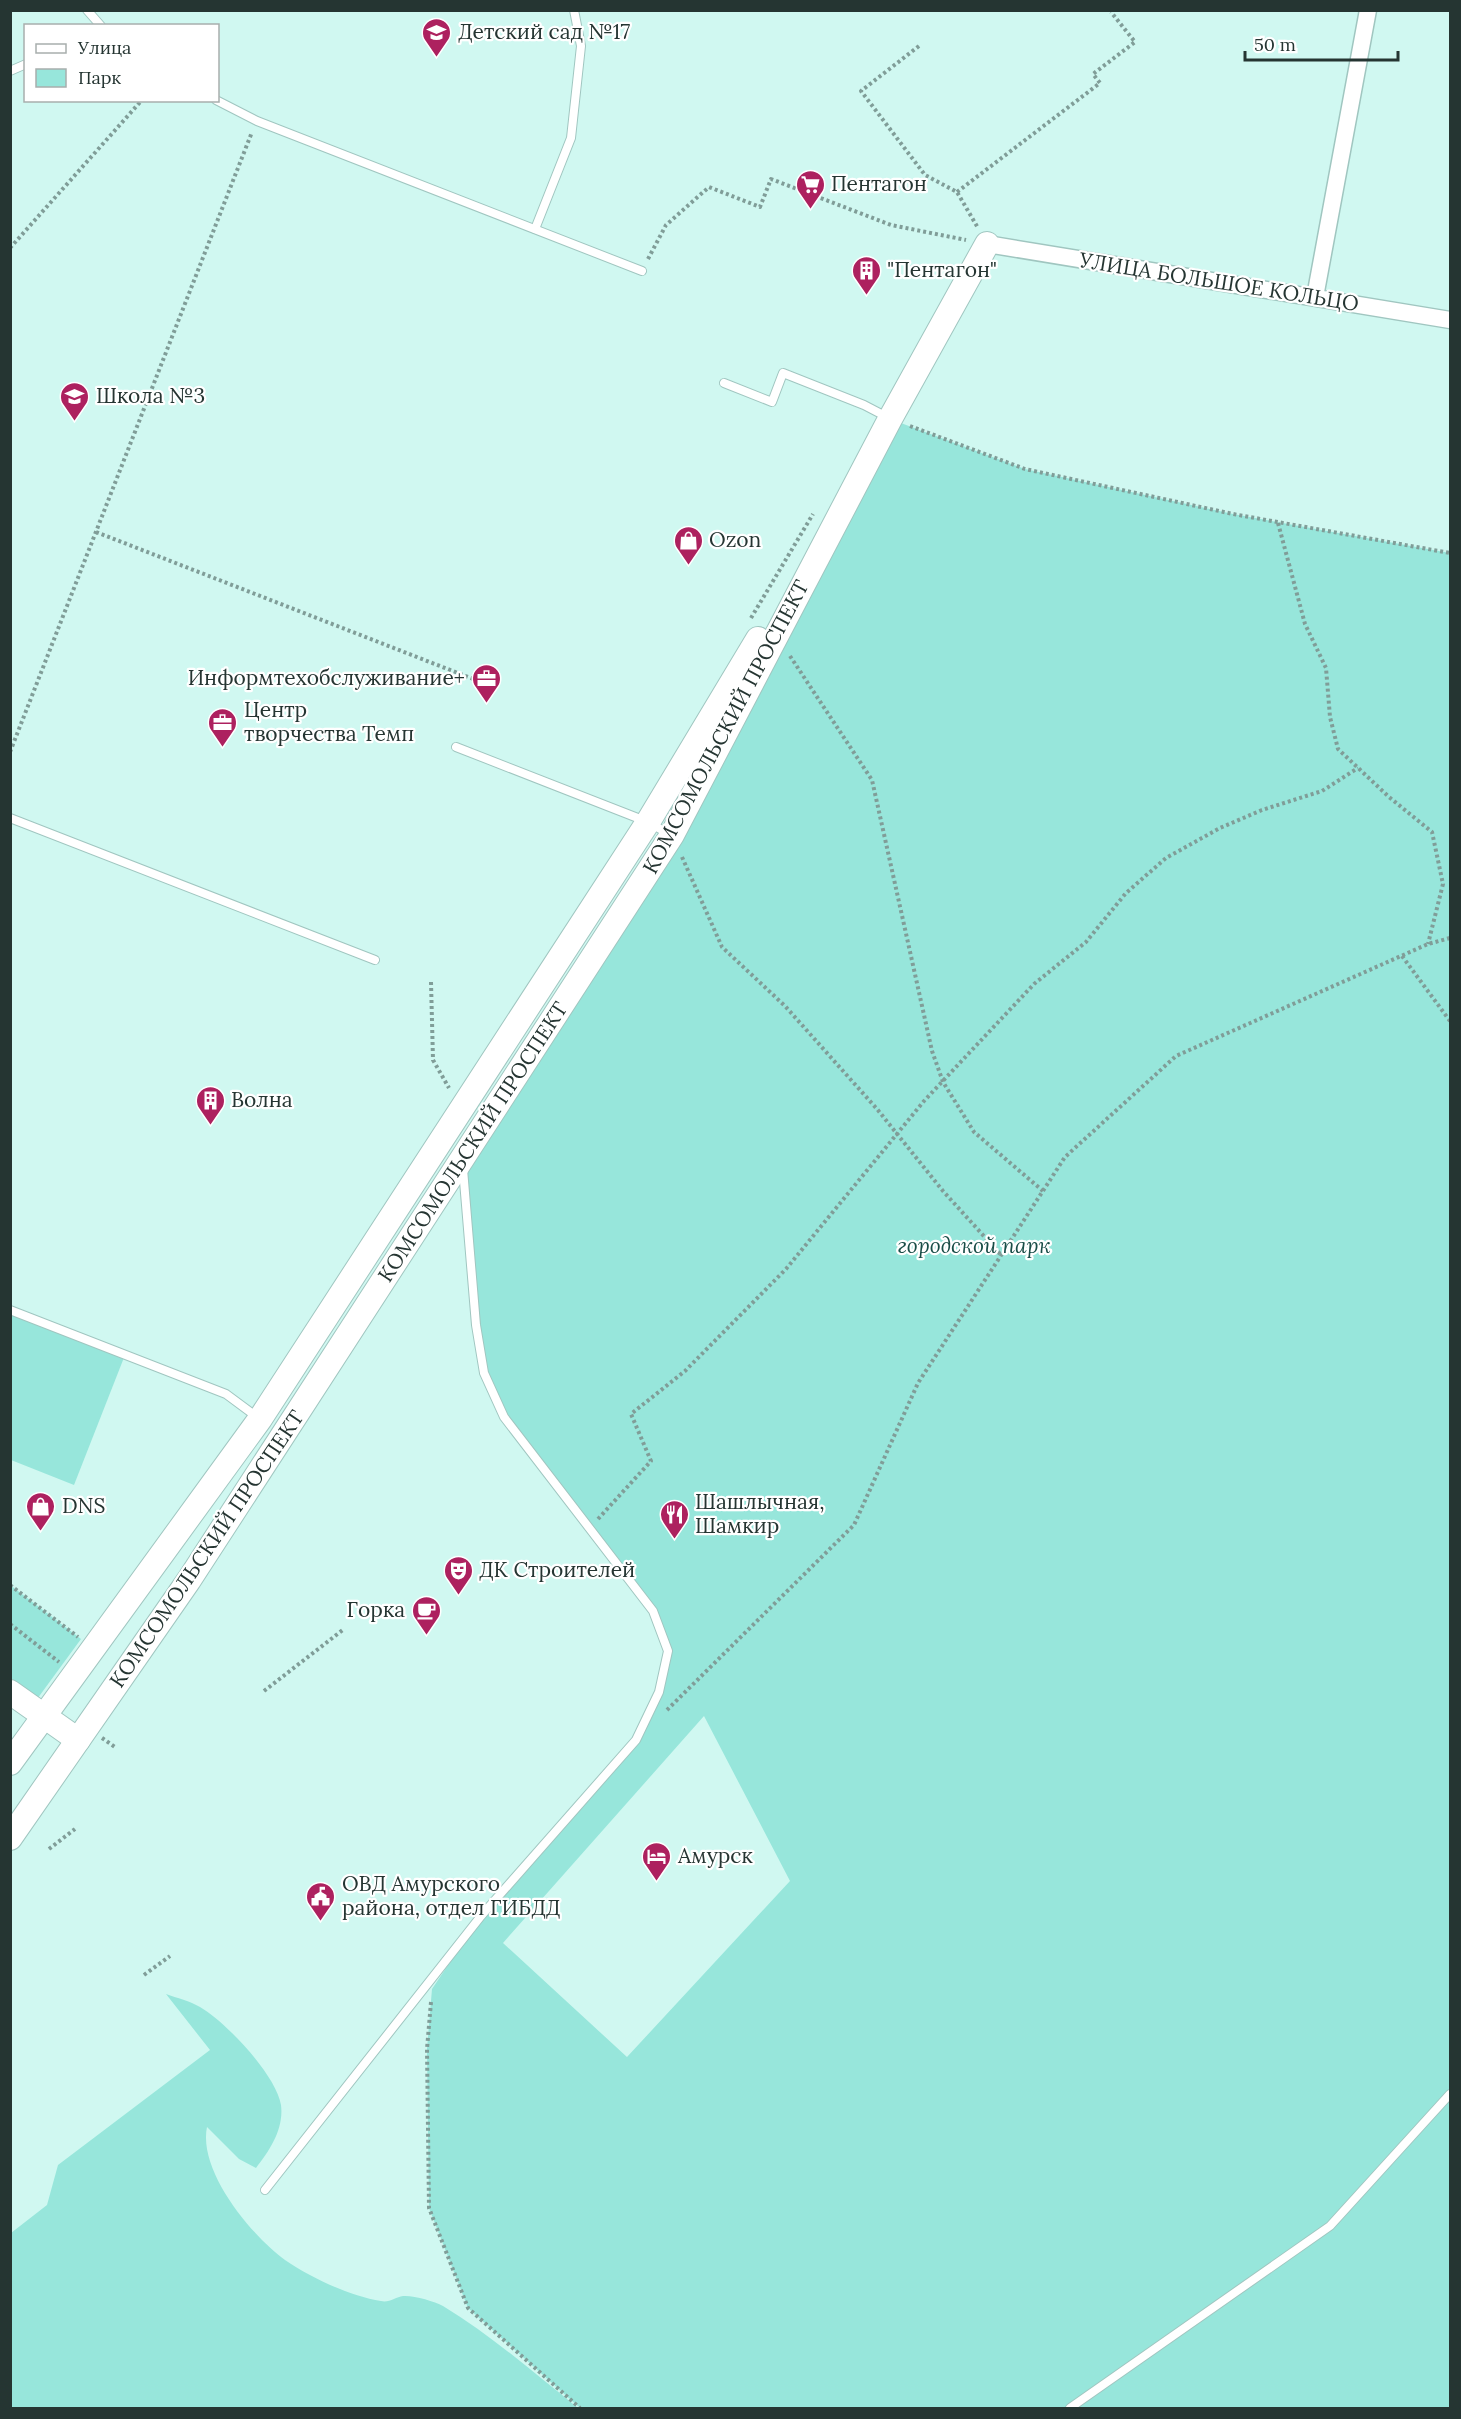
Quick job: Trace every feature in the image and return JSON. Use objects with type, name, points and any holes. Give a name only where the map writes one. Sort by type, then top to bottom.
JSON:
[{"type":"street","points":[[1315,297],[1368,10]]},
{"type":"street","name":"УЛИЦА БОЛЬШОЕ КОЛЬЦО","points":[[987,244],[1450,320]]},
{"type":"street","name":"КОМСОМОЛЬСКИЙ ПРОСПЕКТ","points":[[10,1838],[189,1580],[672,836],[890,419],[987,244]]},
{"type":"street","name":"КОМСОМОЛЬСКИЙ ПРОСПЕКТ","points":[[10,1763],[260,1419],[648,822],[890,419]]},
{"type":"street","points":[[10,1692],[78,1740]]},
{"type":"lane","points":[[87,10],[99,24]]},
{"type":"lane","points":[[535,229],[571,138],[581,46],[574,10]]},
{"type":"lane","points":[[10,71],[24,65]]},
{"type":"lane","points":[[219,102],[257,121],[642,271]]},
{"type":"lane","points":[[724,383],[772,402],[783,373],[864,405],[890,419]]},
{"type":"lane","points":[[456,747],[648,822],[672,836]]},
{"type":"lane","points":[[10,818],[375,960]]},
{"type":"lane","points":[[265,2190],[481,1916],[636,1740],[659,1692],[668,1651],[653,1611],[504,1417],[484,1373],[476,1326],[462,1160]]},
{"type":"lane","points":[[10,1310],[226,1394],[260,1419]]},
{"type":"lane","points":[[1070,2409],[1330,2226],[1450,2094]]},
{"type":"path","points":[[957,192],[1100,83],[1093,74],[1135,42],[1111,12]]},
{"type":"path","points":[[919,46],[861,91],[925,175],[957,192],[987,244]]},
{"type":"path","points":[[10,248],[140,102]]},
{"type":"path","points":[[10,752],[257,121]]},
{"type":"path","points":[[642,271],[666,225],[709,187],[760,207],[771,179],[891,225],[987,244]]},
{"type":"path","points":[[890,419],[1025,469],[1278,523],[1450,553]]},
{"type":"path","points":[[1278,523],[1305,624],[1326,668],[1330,717],[1338,749],[1389,797],[1432,832],[1443,884],[1428,944]]},
{"type":"path","points":[[96,532],[481,682]]},
{"type":"path","points":[[777,635],[872,780],[932,1051],[943,1082],[974,1132],[1043,1191]]},
{"type":"path","points":[[590,1528],[651,1461],[631,1414],[685,1371],[786,1269],[924,1101],[990,1028],[1034,984],[1086,942],[1126,892],[1166,858],[1220,828],[1262,810],[1322,791],[1358,768]]},
{"type":"path","points":[[672,836],[722,947],[785,1006],[897,1134],[942,1191],[1001,1255]]},
{"type":"path","points":[[662,1715],[854,1525],[918,1383],[1065,1157],[1176,1056],[1428,944],[1450,938]]},
{"type":"path","points":[[1402,956],[1450,1021]]},
{"type":"path","points":[[430,982],[433,1060],[452,1094]]},
{"type":"path","points":[[10,1586],[81,1639]]},
{"type":"path","points":[[10,1624],[62,1664]]},
{"type":"path","points":[[264,1691],[344,1629]]},
{"type":"path","points":[[49,1849],[75,1829]]},
{"type":"path","points":[[144,1975],[170,1956]]},
{"type":"path","points":[[431,2001],[427,2049],[429,2208],[468,2308],[580,2409]]},
{"type":"green space","name":"городской парк","points":[[890,419],[1025,469],[1233,514],[1450,553],[1450,2408],[580,2408],[468,2308],[429,2208],[427,2049],[432,1989],[481,1916],[636,1740],[659,1692],[668,1651],[653,1611],[504,1417],[484,1373],[462,1160],[672,835]],"holes":[[[704,1716],[790,1881],[627,2057],[503,1943]]]},
{"type":"green space","points":[[10,1310],[125,1355],[74,1485],[11,1460]]},
{"type":"green space","points":[[10,1585],[81,1639],[32,1706],[11,1692]]},
{"type":"green space","points":[[166,1994],[196,2005],[223,2024],[260,2065],[277,2093],[281,2105],[278,2131],[256,2168],[239,2159],[207,2127],[206,2144],[219,2182],[230,2201],[257,2235],[295,2267],[344,2291],[384,2301],[412,2296],[443,2306],[495,2342],[578,2408],[11,2408],[11,2233],[47,2205],[58,2165],[210,2050]]},
{"type":"place","name":"Детский сад №17","points":[[437,58]]},
{"type":"place","name":"Пентагон","points":[[810,210]]},
{"type":"place","name":"\"Пентагон\"","points":[[866,296]]},
{"type":"place","name":"Школа №3","points":[[75,422]]},
{"type":"place","name":"Ozon","points":[[688,566]]},
{"type":"place","name":"Информтехобслуживание+","points":[[486,704]]},
{"type":"place","name":"Центр творчества Темп","points":[[223,748]]},
{"type":"place","name":"Волна","points":[[210,1126]]},
{"type":"place","name":"DNS","points":[[41,1532]]},
{"type":"place","name":"Шашлычная, Шамкир","points":[[674,1540]]},
{"type":"place","name":"ДК Строителей","points":[[458,1596]]},
{"type":"place","name":"Горка","points":[[426,1636]]},
{"type":"place","name":"Амурск","points":[[657,1882]]},
{"type":"place","name":"ОВД Амурского района, отдел ГИБДД","points":[[321,1922]]}]
